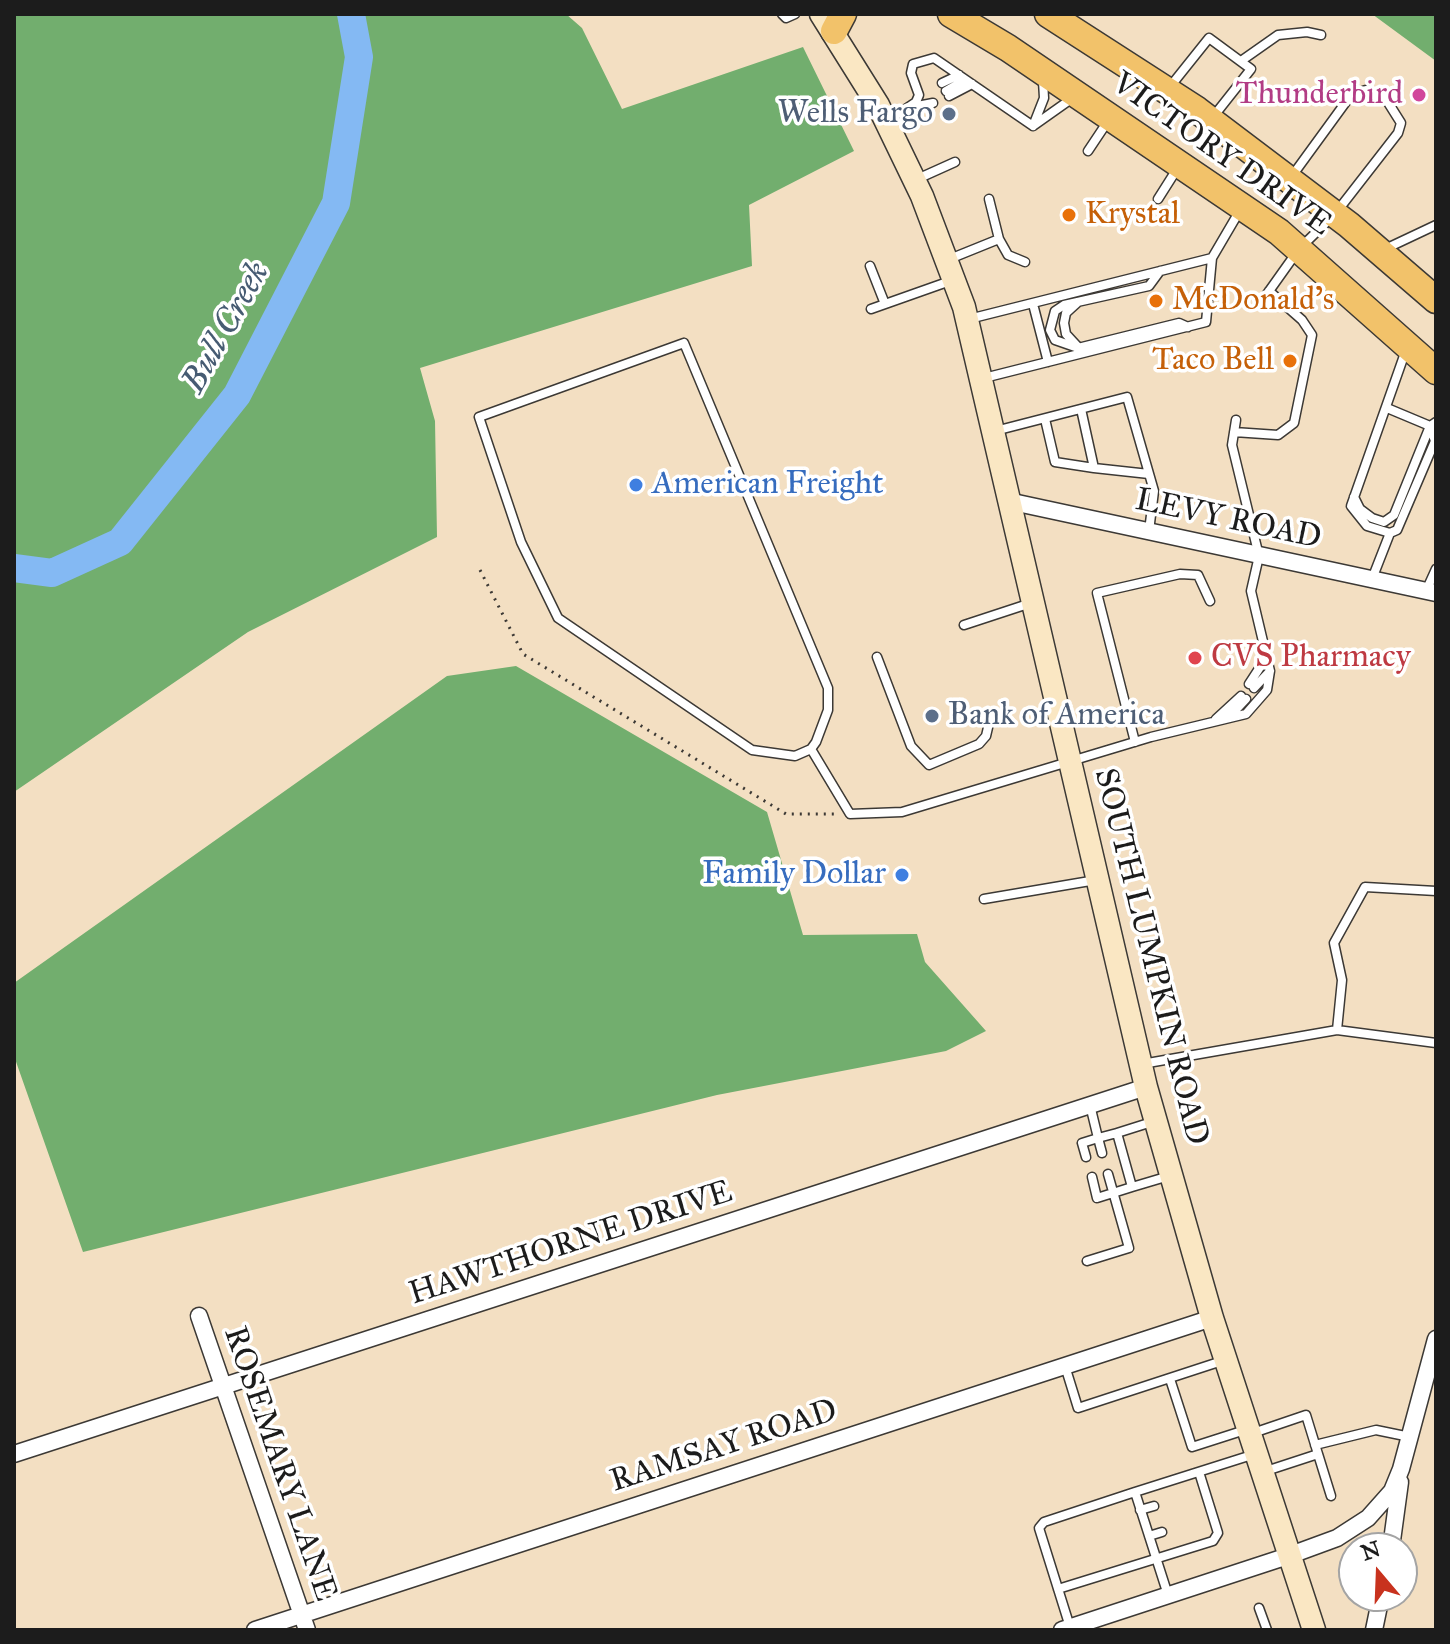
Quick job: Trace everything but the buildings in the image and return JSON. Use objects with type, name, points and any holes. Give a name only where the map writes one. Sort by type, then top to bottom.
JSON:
[{"type":"highway","name":"VICTORY DRIVE","points":[[951,14],[1242,206],[1299,249],[1436,371]]},
{"type":"highway","name":"VICTORY DRIVE","points":[[1048,14],[1210,121],[1335,214],[1436,300]]},
{"type":"main road","name":"SOUTH LUMPKIN ROAD","points":[[832,18],[914,180],[967,320],[1144,1076],[1212,1318],[1314,1630]]},
{"type":"street","name":"LEVY ROAD","points":[[1008,501],[1431,592]]},
{"type":"street","name":"HAWTHORNE DRIVE","points":[[14,1454],[1090,1105],[1144,1076]]},
{"type":"street","name":"ROSEMARY LANE","points":[[199,1316],[304,1622]]},
{"type":"street","name":"RAMSAY ROAD","points":[[255,1630],[304,1622],[1212,1318]]},
{"type":"street","points":[[1075,1628],[1337,1538],[1368,1518],[1392,1491],[1401,1469],[1436,1339]]},
{"type":"street","points":[[1393,1532],[1401,1469]]},
{"type":"lane","points":[[782,14],[786,18],[795,14]]},
{"type":"lane","points":[[1241,61],[1278,35],[1307,32],[1321,35]]},
{"type":"lane","points":[[1167,91],[1209,38],[1251,69],[1210,121]]},
{"type":"lane","points":[[886,121],[922,96],[911,73],[916,62],[934,58],[1033,126]]},
{"type":"lane","points":[[1033,126],[1044,98],[1043,72]]},
{"type":"lane","points":[[962,77],[944,86],[962,77]]},
{"type":"lane","points":[[1262,301],[1299,249],[1335,214],[1398,133],[1401,123],[1384,96],[1366,90],[1351,95],[1289,180]]},
{"type":"lane","points":[[1033,126],[1077,95]]},
{"type":"lane","points":[[1088,151],[1110,117]]},
{"type":"lane","points":[[914,180],[955,162]]},
{"type":"lane","points":[[1158,199],[1179,164]]},
{"type":"lane","points":[[989,199],[999,239],[1008,255],[1025,262]]},
{"type":"lane","points":[[980,379],[1206,322],[1212,258],[1242,206]]},
{"type":"lane","points":[[1380,252],[1436,225]]},
{"type":"lane","points":[[871,309],[950,270],[999,239]]},
{"type":"lane","points":[[967,320],[1212,258]]},
{"type":"lane","points":[[870,266],[885,304]]},
{"type":"lane","points":[[1160,271],[1149,286],[1055,311],[1050,319],[1050,330],[1055,340],[1078,348],[1179,323],[1188,327]]},
{"type":"lane","points":[[1234,432],[1278,435],[1294,423],[1312,335],[1302,320],[1269,291]]},
{"type":"lane","points":[[1077,303],[1066,313],[1064,323],[1070,341],[1078,348]]},
{"type":"lane","points":[[1033,304],[1048,362]]},
{"type":"lane","points":[[684,343],[828,688],[828,710],[811,749],[795,756],[752,750],[558,618],[521,542],[479,417],[684,343]]},
{"type":"lane","points":[[1408,344],[1354,496],[1354,513],[1367,526],[1390,533],[1397,530],[1435,441],[1433,424]]},
{"type":"lane","points":[[991,432],[1127,397],[1154,491],[1149,532]]},
{"type":"lane","points":[[1387,408],[1433,424]]},
{"type":"lane","points":[[1081,409],[1094,468]]},
{"type":"lane","points":[[1045,419],[1055,462],[1149,474]]},
{"type":"lane","points":[[811,749],[850,814],[902,812],[1135,742],[1246,714],[1267,690],[1270,671],[1251,591],[1259,556],[1232,445],[1236,420]]},
{"type":"lane","points":[[1354,496],[1360,509],[1372,518],[1384,522],[1394,515],[1433,424]]},
{"type":"lane","points":[[1371,580],[1390,533]]},
{"type":"lane","points":[[1431,592],[1436,569]]},
{"type":"lane","points":[[1135,742],[1097,593],[1180,574],[1198,575],[1210,601]]},
{"type":"lane","points":[[964,625],[1032,603]]},
{"type":"lane","points":[[877,657],[911,746],[929,765],[979,744],[986,736],[990,719]]},
{"type":"lane","points":[[1267,658],[1252,686],[1270,671]]},
{"type":"lane","points":[[1213,723],[1244,698],[1229,718]]},
{"type":"lane","points":[[984,899],[1097,879]]},
{"type":"lane","points":[[1337,1030],[1342,980],[1334,943],[1365,887],[1436,891]]},
{"type":"lane","points":[[1144,1076],[1337,1030],[1436,1043]]},
{"type":"lane","points":[[1090,1105],[1102,1153]]},
{"type":"lane","points":[[1086,1157],[1082,1143],[1156,1121]]},
{"type":"lane","points":[[1117,1133],[1132,1187]]},
{"type":"lane","points":[[1087,1261],[1129,1248],[1108,1174]]},
{"type":"lane","points":[[1092,1177],[1097,1198],[1171,1175]]},
{"type":"lane","points":[[1065,1366],[1078,1408],[1225,1360]]},
{"type":"lane","points":[[1170,1379],[1192,1447],[1316,1449],[1376,1430],[1410,1437]]},
{"type":"lane","points":[[1075,1628],[1058,1589],[1041,1525],[1199,1472],[1253,1448],[1306,1415],[1331,1496]]},
{"type":"lane","points":[[1058,1589],[1213,1541],[1218,1533],[1199,1472]]},
{"type":"lane","points":[[1192,1494],[1204,1491]]},
{"type":"lane","points":[[1135,1492],[1168,1595]]},
{"type":"lane","points":[[1140,1510],[1154,1506]]},
{"type":"lane","points":[[1200,1520],[1213,1516]]},
{"type":"lane","points":[[1149,1536],[1162,1532]]},
{"type":"lane","points":[[1259,1608],[1267,1630]]},
{"type":"path","points":[[480,570],[523,654],[786,814],[850,814]]},
{"type":"green space","points":[[14,14],[566,14],[582,28],[622,109],[803,47],[854,151],[749,205],[752,266],[420,368],[435,421],[437,537],[248,632],[14,792]]},
{"type":"green space","points":[[1372,14],[1436,14],[1436,61]]},
{"type":"green space","points":[[516,666],[767,812],[803,935],[917,934],[925,962],[986,1031],[946,1051],[717,1095],[83,1252],[14,1056],[14,983],[447,676]]},
{"type":"waterway","name":"Bull Creek","points":[[14,568],[52,573],[120,542],[237,395],[336,203],[359,57],[351,14]]},
{"type":"place","name":"Thunderbird","points":[[1419,95]]},
{"type":"place","name":"Wells Fargo","points":[[949,114]]},
{"type":"place","name":"Krystal","points":[[1069,215]]},
{"type":"place","name":"McDonald's","points":[[1156,301]]},
{"type":"place","name":"Taco Bell","points":[[1290,361]]},
{"type":"place","name":"American Freight","points":[[636,485]]},
{"type":"place","name":"CVS Pharmacy","points":[[1195,658]]},
{"type":"place","name":"Bank of America","points":[[932,716]]},
{"type":"place","name":"Family Dollar","points":[[902,875]]}]
